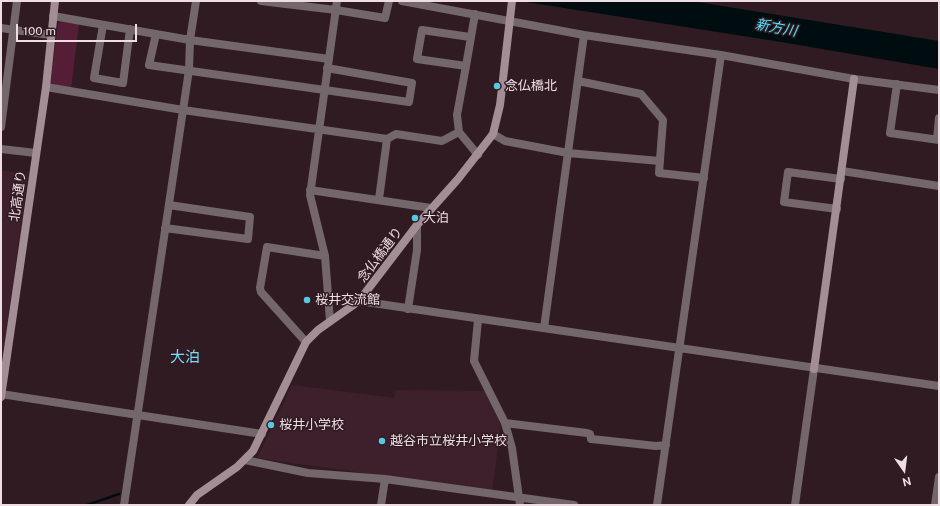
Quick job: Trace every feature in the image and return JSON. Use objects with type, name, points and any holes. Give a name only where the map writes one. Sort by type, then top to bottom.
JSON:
[{"type":"street","points":[[1,127],[4,70],[17,1]]},
{"type":"street","name":"北高通り","points":[[1,395],[46,87],[50,35],[55,1]]},
{"type":"street","points":[[124,505],[183,110],[190,40],[196,1]]},
{"type":"street","points":[[261,1],[336,10],[385,18],[389,1]]},
{"type":"street","points":[[330,321],[325,256],[310,190],[337,1]]},
{"type":"street","points":[[402,1],[475,14],[511,16],[584,34],[721,55],[854,79],[939,90]]},
{"type":"street","name":"念仏橋通り","points":[[189,505],[197,495],[245,460],[253,452],[306,342],[318,330],[359,302],[417,225],[478,155],[493,134],[500,106],[512,1]]},
{"type":"street","points":[[475,14],[457,115],[459,132],[478,155]]},
{"type":"street","points":[[53,16],[190,40],[329,59]]},
{"type":"street","points":[[103,24],[94,78],[123,82],[130,29]]},
{"type":"street","points":[[1,28],[50,35]]},
{"type":"street","points":[[466,66],[417,59],[422,30],[470,37]]},
{"type":"street","points":[[156,34],[149,65],[409,102],[412,83],[327,68]]},
{"type":"street","points":[[544,328],[584,34]]},
{"type":"street","points":[[657,505],[721,55]]},
{"type":"street","points":[[795,505],[854,79]]},
{"type":"street","points":[[578,81],[641,94],[663,120],[659,173],[704,178]]},
{"type":"street","points":[[897,84],[890,133],[938,139],[939,118]]},
{"type":"street","points":[[46,87],[183,110],[387,139],[396,134],[442,142],[459,132]]},
{"type":"street","points":[[493,134],[505,141],[568,153],[660,161]]},
{"type":"street","points":[[379,199],[387,139]]},
{"type":"street","points":[[1,149],[36,153]]},
{"type":"street","points":[[842,170],[939,186]]},
{"type":"street","points":[[837,209],[784,202],[788,172],[840,180]]},
{"type":"street","points":[[310,190],[379,199],[431,208]]},
{"type":"street","points":[[165,228],[248,240],[250,217],[169,205]]},
{"type":"street","points":[[408,309],[417,250],[417,225]]},
{"type":"street","points":[[306,342],[261,292],[260,288],[267,247],[325,256]]},
{"type":"street","points":[[359,302],[939,386]]},
{"type":"street","points":[[478,320],[474,361],[505,423],[512,448],[519,501]]},
{"type":"street","points":[[1,395],[262,434]]},
{"type":"street","points":[[505,423],[586,433],[590,434],[591,439],[666,446]]},
{"type":"street","points":[[245,460],[308,473],[385,479],[519,501],[574,505]]},
{"type":"street","points":[[935,505],[939,477]]},
{"type":"street","points":[[381,505],[385,479]]},
{"type":"shaded area","points":[[60,22],[79,24],[71,89],[50,86],[58,24]]},
{"type":"shaded area","points":[[1,170],[28,174],[1,369]]},
{"type":"shaded area","name":"越谷市立桜井小学校","points":[[292,385],[394,398],[396,390],[486,391],[501,425],[492,491],[257,458]]},
{"type":"water","name":"新方川","points":[[520,1],[698,2],[939,41],[939,69],[781,42]]},
{"type":"waterway","points":[[87,505],[119,494]]},
{"type":"place","name":"念仏橋北","points":[[497,86]]},
{"type":"place","name":"大泊","points":[[415,218]]},
{"type":"place","name":"桜井交流館","points":[[307,300]]},
{"type":"place","name":"桜井小学校","points":[[271,425]]},
{"type":"place","name":"越谷市立桜井小学校","points":[[382,441]]},
{"type":"district","name":"大泊","points":[[185,357]]}]
